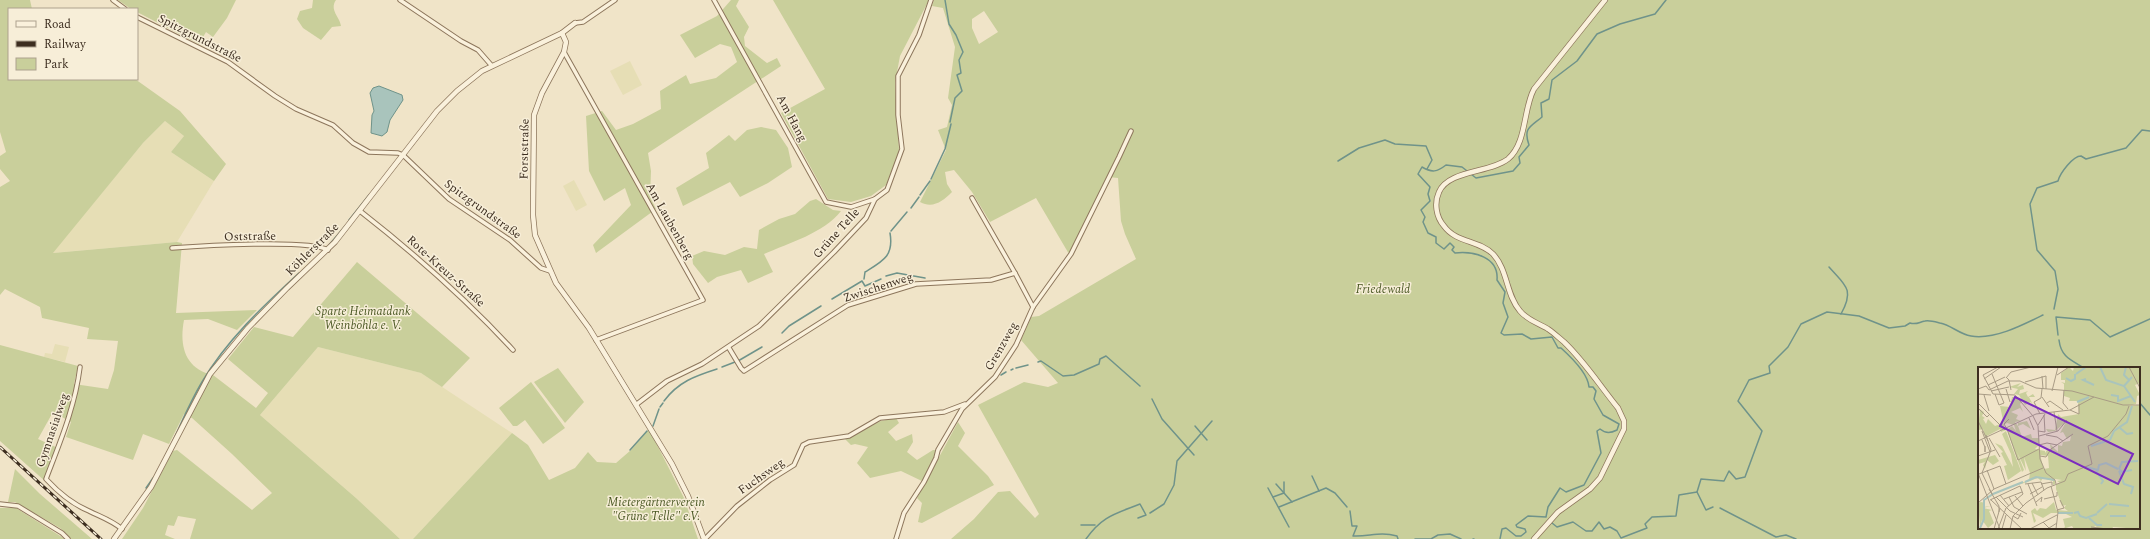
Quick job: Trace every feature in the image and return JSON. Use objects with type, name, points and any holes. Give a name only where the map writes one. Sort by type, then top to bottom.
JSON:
[{"type":"street","points":[[113,0],[124,8]]},
{"type":"street","points":[[400,0],[461,41],[478,50],[492,66]]},
{"type":"street","points":[[575,23],[586,21],[615,0]]},
{"type":"street","name":"Am Hang","points":[[714,0],[826,202],[851,207],[875,199]]},
{"type":"street","name":"Grüne Telle","points":[[637,404],[667,381],[702,364],[729,348],[759,326],[801,287],[866,218],[875,199],[887,190],[899,161],[902,149],[898,114],[898,76],[920,35],[931,0]]},
{"type":"street","points":[[1534,539],[1564,506],[1587,492],[1597,482],[1623,434],[1624,421],[1618,408],[1570,349],[1552,332],[1526,317],[1518,309],[1503,271],[1492,253],[1482,247],[1456,237],[1443,225],[1437,208],[1440,190],[1448,181],[1504,161],[1513,153],[1522,132],[1529,100],[1534,89],[1605,0]]},
{"type":"street","name":"Spitzgrundstraße","points":[[138,17],[234,65],[280,99],[296,109],[333,125],[353,142],[369,152],[398,153],[403,155],[449,199],[510,240],[541,268],[550,271],[637,404],[677,473],[704,539]]},
{"type":"street","name":"Köhlerstraße","points":[[114,539],[151,487],[210,374],[254,322],[287,288],[328,250],[442,105],[473,78],[492,66],[562,33],[575,23]]},
{"type":"street","points":[[562,33],[566,42],[564,52]]},
{"type":"street","name":"Forststraße","points":[[550,271],[538,245],[533,220],[534,121],[542,93],[564,52]]},
{"type":"street","name":"Am Laubenberg","points":[[564,52],[703,300],[596,340]]},
{"type":"street","name":"Grenzweg","points":[[896,539],[904,513],[924,482],[936,458],[938,450],[967,404],[995,377],[1016,345],[1033,307],[1071,254],[1120,157],[1131,131]]},
{"type":"street","points":[[972,198],[1033,307]]},
{"type":"street","name":"Rote-Kreuz-Straße","points":[[360,211],[470,304],[513,350]]},
{"type":"street","name":"Oststraße","points":[[172,248],[293,245],[316,246],[328,250]]},
{"type":"street","name":"Zwischenweg","points":[[729,348],[744,371],[848,305],[916,284],[991,280],[1015,273]]},
{"type":"street","name":"Gymnasialweg","points":[[80,367],[70,418],[46,479],[66,498],[88,511],[109,519],[122,529]]},
{"type":"street","name":"Fuchsweg","points":[[704,539],[738,506],[770,480],[794,465],[803,445],[809,442],[848,436],[880,418],[944,412],[967,404]]},
{"type":"street","points":[[0,504],[18,506],[62,533],[68,539]]},
{"type":"shaded area","points":[[630,61],[642,85],[623,95],[610,71]]},
{"type":"shaded area","points":[[165,121],[184,136],[171,152],[214,181],[177,242],[52,253],[143,143]]},
{"type":"shaded area","points":[[574,180],[587,205],[576,211],[563,186]]},
{"type":"shaded area","points":[[55,344],[69,347],[65,362],[44,357],[45,353],[52,354]]},
{"type":"shaded area","points":[[318,347],[421,373],[512,433],[413,539],[400,539],[356,498],[260,415]]},
{"type":"green space","name":"Sparte Heimatdank Weinböhla e. V.","points":[[0,0],[30,0],[32,8],[8,8],[8,80],[136,80],[180,111],[226,164],[214,181],[171,152],[184,136],[165,121],[143,143],[53,253],[177,242],[182,243],[176,313],[257,310],[237,330],[208,319],[184,320],[182,339],[186,355],[196,368],[213,375],[256,408],[268,393],[228,359],[254,327],[293,337],[357,262],[470,358],[442,387],[421,373],[318,347],[260,415],[356,498],[400,539],[190,539],[196,519],[178,516],[174,526],[168,525],[165,535],[175,539],[122,539],[143,508],[173,451],[177,450],[252,510],[272,493],[192,418],[184,414],[169,444],[143,434],[133,460],[66,437],[71,422],[53,412],[38,439],[60,449],[46,482],[0,441],[0,345],[78,366],[74,384],[108,389],[114,370],[118,341],[87,339],[89,328],[42,318],[40,307],[5,289],[0,295],[0,187],[10,181],[0,169],[0,156],[6,152],[0,132]]},
{"type":"green space","points":[[118,0],[236,0],[227,18],[213,37],[206,32],[199,44],[138,13],[138,8],[130,8]]},
{"type":"green space","points":[[313,0],[336,0],[334,10],[341,26],[332,27],[321,40],[303,28],[297,19],[300,11],[312,8]]},
{"type":"green space","points":[[731,0],[739,0],[736,6],[749,27],[744,37],[745,46],[767,63],[777,58],[781,66],[648,153],[651,171],[650,197],[656,209],[596,253],[593,245],[631,205],[625,188],[604,201],[589,171],[586,116],[602,111],[616,130],[633,124],[661,109],[660,91],[686,75],[690,84],[716,78],[737,62],[731,47],[720,44],[695,58],[680,35],[717,16]]},
{"type":"green space","points":[[773,0],[929,0],[900,56],[895,83],[899,149],[897,160],[886,185],[871,196],[851,202],[828,199],[781,113],[825,89]]},
{"type":"green space","name":"Friedewald","points":[[934,0],[2150,0],[2150,539],[951,539],[974,519],[998,492],[1010,491],[1035,518],[1039,514],[978,405],[1024,382],[1048,387],[1058,383],[1021,340],[1031,317],[1039,316],[1136,259],[1121,221],[1118,178],[1108,177],[1069,254],[1036,198],[990,222],[972,192],[954,170],[945,172],[947,184],[952,192],[949,195],[938,203],[929,205],[920,202],[946,150],[938,130],[947,127],[952,105],[948,98],[955,47],[943,8],[932,6]],"holes":[[[984,11],[998,32],[979,44],[972,28],[972,19]]]},
{"type":"green space","points":[[761,127],[776,130],[788,148],[792,167],[768,183],[740,197],[730,182],[683,206],[676,188],[709,168],[706,153],[729,135],[735,141],[747,130]]},
{"type":"green space","points":[[816,199],[833,210],[841,211],[834,219],[806,237],[764,254],[773,272],[748,283],[741,270],[717,277],[708,283],[693,264],[692,256],[704,251],[725,255],[744,247],[757,249],[759,230],[779,219],[795,214],[810,201]]},
{"type":"green space","points":[[558,368],[584,402],[565,423],[534,382]]},
{"type":"green space","points":[[531,382],[565,428],[543,444],[525,420],[517,426],[513,426],[499,408]]},
{"type":"green space","points":[[896,418],[899,423],[888,432],[896,441],[912,434],[913,442],[907,452],[917,460],[933,450],[938,450],[924,482],[901,471],[870,478],[857,463],[868,447],[855,444],[851,445],[845,439],[881,421]]},
{"type":"green space","points":[[958,422],[965,433],[958,446],[988,476],[994,485],[922,523],[918,522],[922,503],[917,498]]},
{"type":"green space","name":"Mietergärtnerverein \"Grüne Telle\" e.V.","points":[[649,429],[684,498],[698,539],[413,539],[512,433],[528,445],[549,480],[575,468],[588,452],[597,462],[616,463],[631,450]]},
{"type":"green space","points":[[15,469],[40,494],[92,539],[71,539],[60,528],[15,502],[8,502]]},
{"type":"green space","points":[[0,508],[16,508],[65,539],[0,539]]},
{"type":"water","points":[[379,86],[402,95],[403,100],[390,120],[387,132],[382,136],[371,133],[372,115],[374,111],[370,93],[373,88]]},
{"type":"waterway","points":[[945,0],[949,24],[956,35],[963,52],[959,60],[961,73],[957,75],[962,91],[955,98],[950,122]]},
{"type":"waterway","points":[[1500,539],[1502,529],[1506,528],[1516,536],[1521,536],[1526,532],[1525,529],[1517,527],[1516,525],[1528,516],[1546,517],[1548,507],[1560,488],[1566,492],[1584,485],[1601,453],[1597,431],[1600,429],[1606,432],[1613,432],[1617,430],[1619,424],[1603,415],[1594,399],[1596,391],[1593,387],[1589,387],[1586,376],[1574,361],[1561,348],[1558,348],[1552,337],[1531,339],[1522,334],[1504,335],[1501,333],[1508,317],[1503,303],[1505,292],[1497,280],[1497,272],[1494,266],[1484,257],[1470,253],[1455,253],[1452,250],[1454,247],[1450,243],[1444,249],[1436,243],[1436,237],[1428,233],[1423,222],[1425,217],[1421,210],[1430,201],[1428,194],[1430,187],[1418,174],[1422,167],[1434,171],[1446,165],[1462,167],[1476,178],[1513,171],[1520,163],[1519,157],[1529,145],[1527,131],[1542,117],[1541,103],[1549,99],[1552,80],[1577,61],[1597,34],[1620,24],[1655,14],[1666,0]]},
{"type":"waterway","points":[[931,179],[945,149],[951,124]]},
{"type":"waterway","points":[[2054,309],[2058,289],[2055,271],[2037,250],[2030,204],[2037,188],[2058,181],[2061,174],[2074,159],[2081,156],[2086,159],[2126,148],[2142,130],[2150,131]]},
{"type":"waterway","points":[[1338,161],[1359,148],[1385,140],[1395,144],[1426,146],[1432,160],[1427,169]]},
{"type":"waterway","points":[[920,195],[930,181]]},
{"type":"waterway","points":[[349,220],[369,195]]},
{"type":"waterway","points":[[911,208],[919,197]]},
{"type":"waterway","points":[[891,231],[907,212]]},
{"type":"waterway","points":[[329,245],[346,225]]},
{"type":"waterway","points":[[864,279],[865,272],[882,261],[889,253],[891,241],[890,233]]},
{"type":"waterway","points":[[1829,267],[1844,283],[1848,293],[1845,306],[1841,314]]},
{"type":"waterway","points":[[171,445],[198,390],[222,352],[246,324],[299,273]]},
{"type":"waterway","points":[[886,276],[897,273],[925,278]]},
{"type":"waterway","points":[[832,299],[862,281],[865,286],[881,279]]},
{"type":"waterway","points":[[782,333],[789,326],[821,306]]},
{"type":"waterway","points":[[1552,523],[1557,527],[1573,522],[1586,531],[1592,531],[1599,522],[1604,529],[1610,527],[1617,531],[1621,538],[1647,528],[1645,524],[1652,517],[1676,516],[1679,495],[1697,492],[1701,479],[1724,481],[1729,471],[1736,479],[1745,477],[1762,431],[1738,401],[1749,380],[1770,373],[1769,366],[1788,347],[1801,324],[1827,312],[1859,316],[1889,328],[1905,326],[1910,323],[1914,324],[1932,321],[1944,324],[1967,335],[1980,337],[2008,331],[2043,315]]},
{"type":"waterway","points":[[2058,335],[2056,317],[2090,320],[2110,337],[2150,319]]},
{"type":"waterway","points":[[2059,340],[2064,354],[2082,367]]},
{"type":"waterway","points":[[738,361],[762,347]]},
{"type":"waterway","points":[[1038,362],[1041,361],[1063,376],[1074,375],[1099,364],[1100,359],[1106,356],[1140,386]]},
{"type":"waterway","points":[[722,367],[735,362]]},
{"type":"waterway","points":[[1016,368],[1028,365]]},
{"type":"waterway","points":[[664,401],[669,394],[681,384],[701,374],[717,369]]},
{"type":"waterway","points":[[1001,375],[1006,372]]},
{"type":"waterway","points":[[1152,399],[1162,419],[1194,455]]},
{"type":"waterway","points":[[660,407],[663,403]]},
{"type":"waterway","points":[[2140,403],[2150,415]]},
{"type":"waterway","points":[[653,426],[659,409]]},
{"type":"waterway","points":[[1150,513],[1164,504],[1174,485],[1177,461],[1212,421]]},
{"type":"waterway","points":[[1195,426],[1207,440]]},
{"type":"waterway","points":[[630,450],[647,431]]},
{"type":"waterway","points":[[1312,476],[1319,491]]},
{"type":"waterway","points":[[146,488],[153,478]]},
{"type":"waterway","points":[[1273,497],[1284,493],[1284,482]]},
{"type":"waterway","points":[[1276,484],[1292,502]]},
{"type":"waterway","points":[[1268,488],[1289,527]]},
{"type":"waterway","points":[[1279,507],[1326,488],[1335,493],[1347,507]]},
{"type":"waterway","points":[[1697,492],[1706,510],[1713,507]]},
{"type":"waterway","points":[[1086,539],[1104,520],[1116,513],[1140,504],[1146,515],[1138,518]]},
{"type":"waterway","points":[[1720,508],[1776,537],[1786,535],[1796,539]]},
{"type":"waterway","points":[[1350,511],[1352,526],[1357,526],[1353,536],[1385,534],[1397,536],[1398,539]]},
{"type":"waterway","points":[[1081,525],[1095,525]]},
{"type":"waterway","points":[[1415,539],[1431,539],[1438,535],[1450,534],[1461,539]]},
{"type":"railway","points":[[0,447],[101,539]]}]
